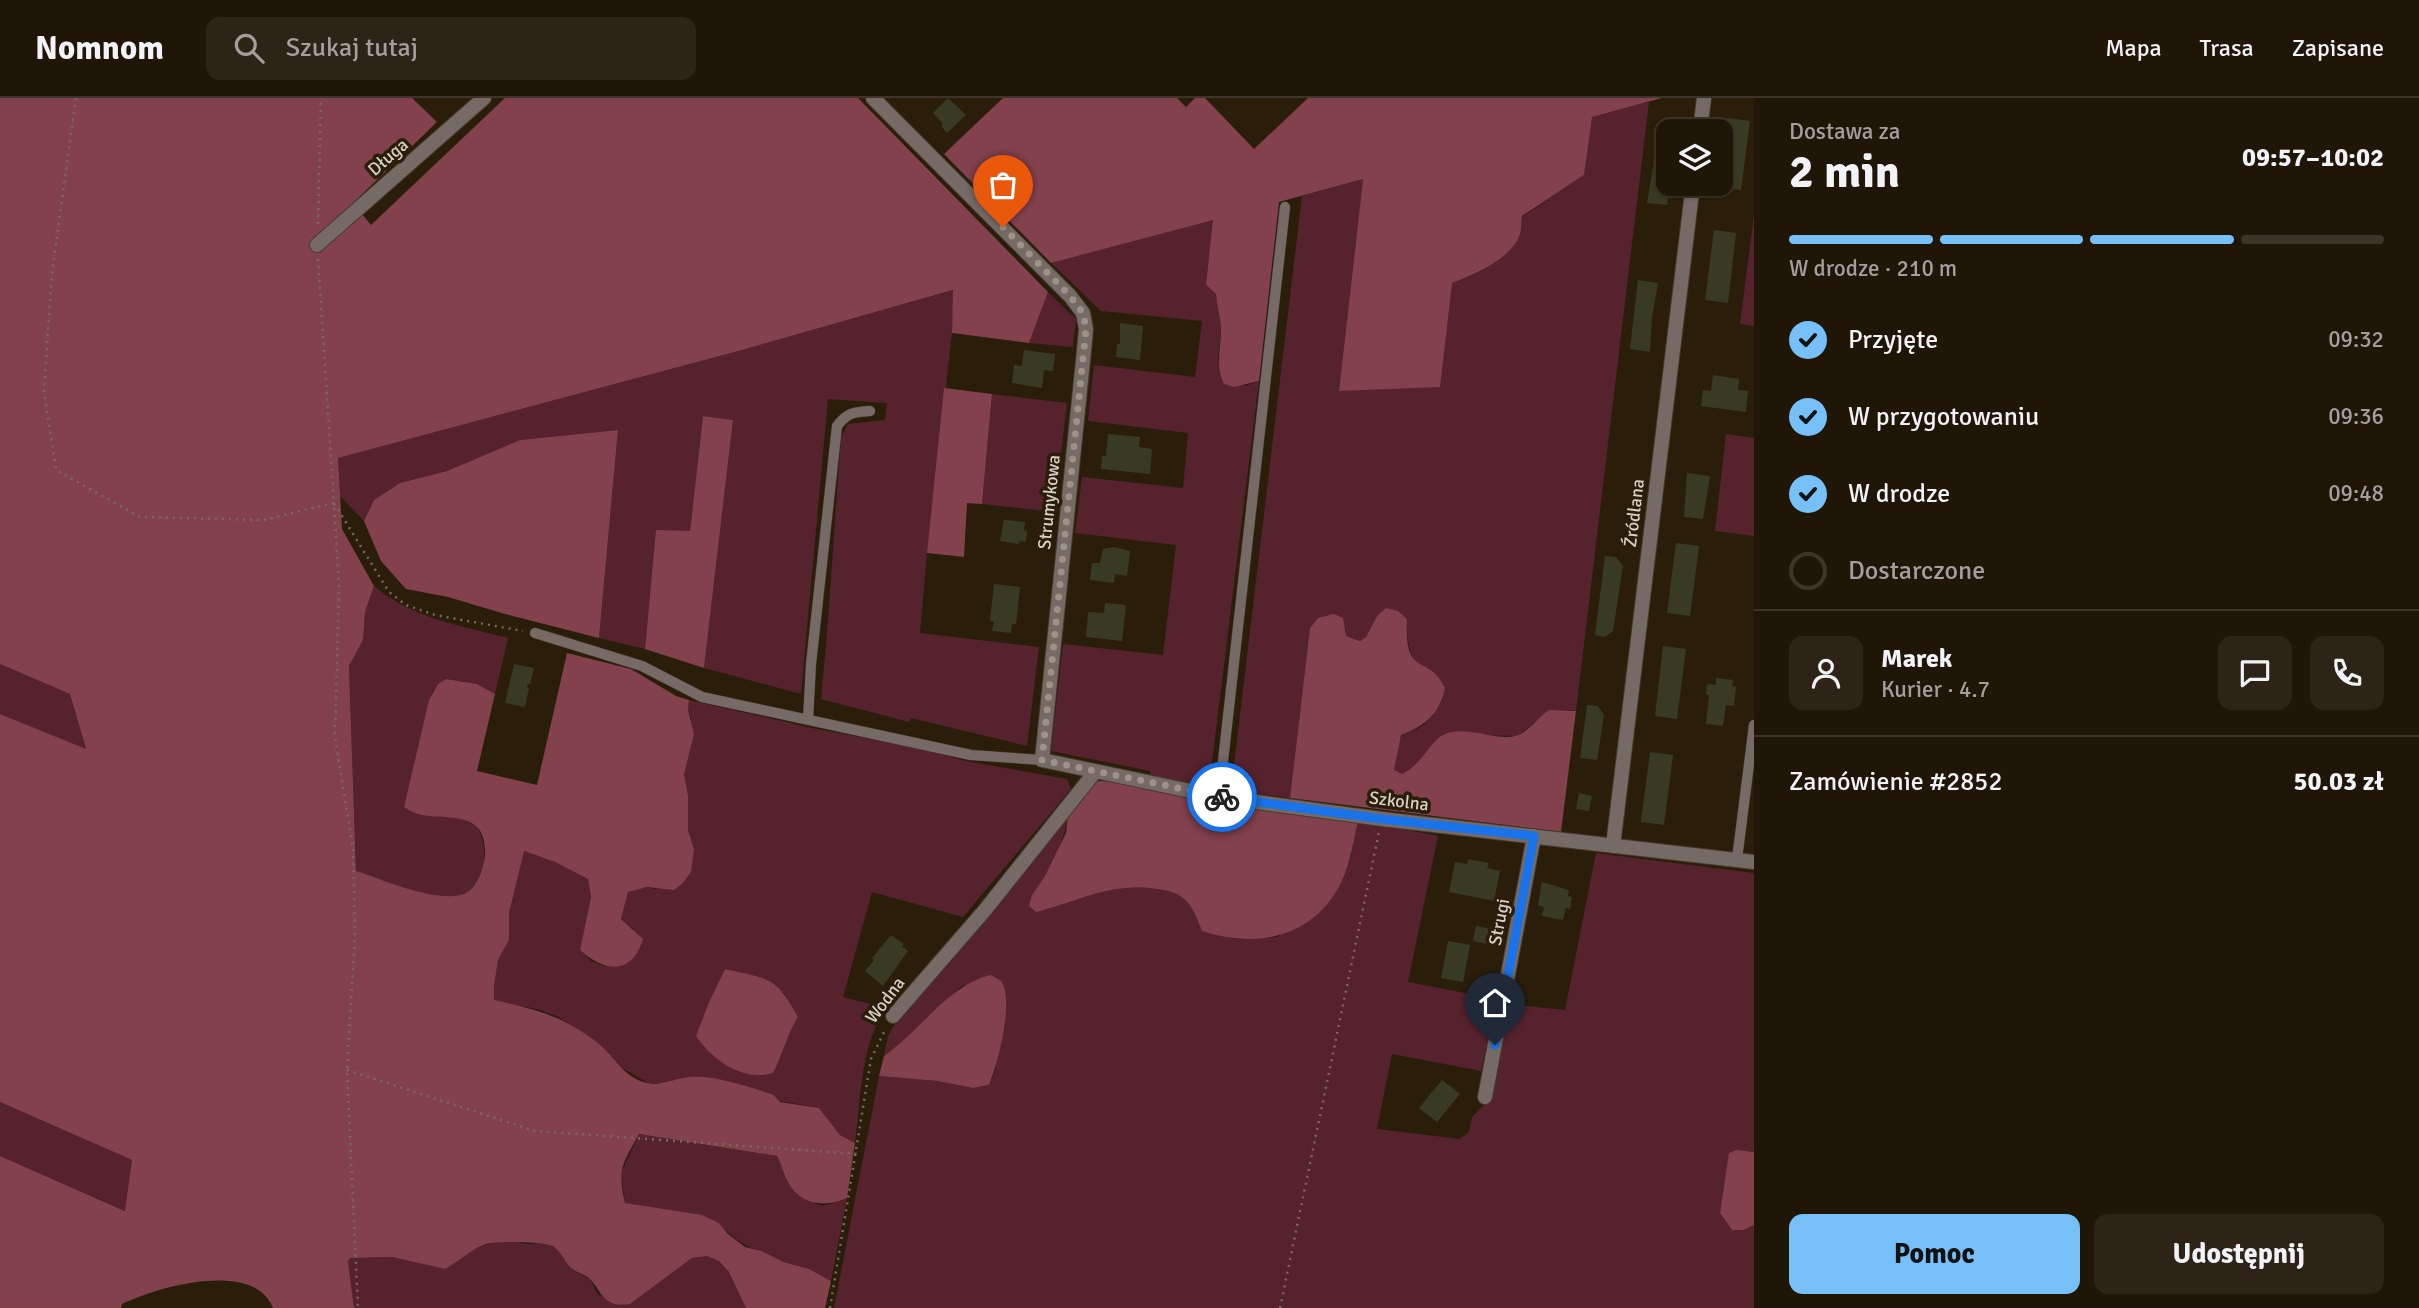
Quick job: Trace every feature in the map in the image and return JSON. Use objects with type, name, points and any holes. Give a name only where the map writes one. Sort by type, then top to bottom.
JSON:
[{"type":"street","name":"Długa","points":[[317,245],[484,98]]},
{"type":"street","name":"Strumykowa","points":[[873,98],[1040,264],[1083,313],[1086,329],[1042,760]]},
{"type":"street","points":[[1700,119],[1703,98]]},
{"type":"street","name":"Źródlana","points":[[1612,846],[1692,196]]},
{"type":"street","name":"Szkolna","points":[[1042,760],[1219,797],[1382,819],[1754,862]]},
{"type":"street","name":"Wodna","points":[[894,1016],[985,910],[1095,772]]},
{"type":"street","name":"Strugi","points":[[1485,1097],[1534,836]]},
{"type":"lane","points":[[1219,797],[1285,206]]},
{"type":"lane","points":[[808,720],[811,664],[836,426],[845,415],[870,411]]},
{"type":"lane","points":[[534,633],[642,666],[702,697],[971,755],[1042,760]]},
{"type":"lane","points":[[1737,859],[1754,725]]},
{"type":"path","points":[[76,98],[52,272],[44,391],[56,470],[140,517],[263,520],[334,503]]},
{"type":"path","points":[[321,98],[317,245],[339,584],[335,737],[353,849],[355,936],[347,1070],[358,1308]]},
{"type":"path","points":[[334,503],[389,592],[406,605],[435,615],[534,633]]},
{"type":"path","points":[[1280,1308],[1382,819]]},
{"type":"path","name":"Wodna","points":[[830,1308],[871,1059],[894,1016]]},
{"type":"path","points":[[347,1070],[535,1130],[856,1154]]},
{"type":"shaded area","points":[[0,98],[412,98],[437,122],[353,203],[371,225],[505,98],[858,98],[1048,292],[1029,343],[952,333],[953,290],[742,350],[338,458],[342,529],[374,586],[365,612],[363,640],[349,666],[356,871],[415,891],[447,896],[460,895],[470,890],[479,877],[485,847],[483,837],[476,826],[460,819],[422,815],[404,807],[429,700],[438,684],[446,679],[477,684],[495,694],[477,771],[537,785],[567,653],[631,669],[676,696],[689,700],[688,710],[694,734],[684,774],[688,795],[688,830],[694,849],[691,872],[674,890],[647,887],[628,892],[621,919],[643,939],[638,951],[625,965],[608,966],[598,963],[580,950],[591,897],[588,879],[555,862],[524,851],[509,913],[509,940],[498,960],[494,1000],[536,1011],[572,1026],[604,1048],[632,1076],[647,1083],[690,1077],[711,1078],[774,1095],[780,1102],[819,1108],[840,1135],[855,1143],[847,1198],[822,1203],[799,1196],[788,1182],[777,1156],[639,1134],[625,1160],[622,1182],[625,1203],[702,1215],[719,1223],[745,1247],[809,1269],[831,1281],[825,1308],[746,1308],[729,1272],[719,1261],[707,1256],[692,1258],[630,1304],[621,1305],[604,1298],[588,1277],[571,1268],[554,1247],[510,1242],[481,1246],[445,1269],[392,1257],[350,1258],[348,1262],[354,1308],[273,1308],[262,1293],[246,1284],[204,1281],[138,1297],[122,1304],[121,1308],[0,1308],[0,1156],[125,1211],[132,1160],[0,1102],[0,714],[86,749],[70,694],[0,664]]},
{"type":"shaded area","points":[[1003,98],[1177,98],[1186,107],[1195,98],[1205,98],[1254,149],[1308,98],[1662,98],[1592,117],[1584,175],[1522,216],[1521,232],[1510,251],[1481,270],[1452,283],[1440,387],[1339,391],[1363,179],[1279,202],[1259,381],[1234,387],[1224,384],[1221,377],[1221,328],[1216,294],[1206,285],[1213,220],[1051,263],[944,154]]},
{"type":"shaded area","points":[[1649,102],[1576,711],[1550,713],[1518,736],[1443,734],[1415,768],[1402,774],[1394,770],[1399,739],[1427,722],[1443,699],[1411,654],[1407,619],[1377,616],[1366,637],[1360,641],[1346,636],[1345,627],[1310,629],[1290,798],[1231,790],[1302,196],[1363,179],[1339,391],[1452,283],[1481,271],[1510,251],[1520,234],[1522,217],[1584,175],[1591,117]]},
{"type":"shaded area","points":[[1754,215],[1754,326],[1740,324]]},
{"type":"shaded area","points":[[1214,219],[1206,285],[1216,294],[1221,328],[1218,361],[1245,386],[1259,381],[1209,787],[1151,776],[1150,771],[1051,751],[1063,644],[1163,655],[1176,545],[1075,533],[1082,477],[1183,488],[1188,433],[1088,421],[1094,365],[1195,377],[1202,321],[1101,311],[1051,263]]},
{"type":"shaded area","points":[[954,290],[952,333],[920,633],[1039,647],[1027,746],[911,718],[909,722],[821,699],[841,437],[848,424],[885,420],[887,403],[828,399],[801,694],[704,668],[733,420],[703,416],[690,531],[656,531],[645,649],[599,638],[618,430],[520,440],[447,471],[400,483],[374,500],[364,521],[340,496],[338,458],[742,350]]},
{"type":"shaded area","points":[[1048,292],[1076,319],[1073,347],[1029,343]]},
{"type":"shaded area","points":[[944,388],[992,394],[982,504],[967,503],[964,557],[927,553]]},
{"type":"shaded area","points":[[992,394],[1067,403],[1054,512],[982,504]]},
{"type":"shaded area","points":[[703,416],[733,420],[704,668],[645,649],[656,530],[690,531]]},
{"type":"shaded area","points":[[618,430],[599,638],[448,597],[406,589],[381,561],[364,521],[374,500],[400,483],[447,471],[520,440]]},
{"type":"shaded area","points":[[1726,434],[1754,438],[1754,536],[1715,531]]},
{"type":"shaded area","points":[[374,586],[421,614],[508,638],[495,694],[477,684],[446,679],[438,684],[432,693],[404,807],[463,819],[478,827],[484,862],[472,888],[457,896],[447,897],[422,892],[356,872],[349,666],[363,640],[365,612]]},
{"type":"shaded area","points":[[1386,608],[1398,611],[1407,619],[1407,638],[1413,658],[1438,677],[1445,688],[1439,705],[1430,718],[1401,735],[1394,770],[1402,774],[1409,770],[1435,741],[1445,734],[1462,731],[1499,737],[1515,736],[1524,732],[1549,710],[1576,711],[1561,832],[1290,798],[1310,628],[1318,618],[1334,614],[1343,618],[1346,636],[1360,641],[1366,637],[1377,616]]},
{"type":"shaded area","points":[[0,664],[70,694],[86,750],[0,714]]},
{"type":"shaded area","points":[[689,700],[812,728],[919,748],[966,761],[1067,779],[1071,789],[963,917],[872,892],[843,997],[886,1008],[877,1023],[866,1056],[855,1143],[840,1135],[819,1108],[780,1101],[774,1095],[718,1080],[691,1077],[648,1083],[616,1064],[601,1046],[557,1016],[537,1009],[494,1001],[498,960],[509,940],[509,913],[523,851],[555,862],[588,879],[591,897],[580,950],[591,961],[604,966],[634,930],[621,919],[628,891],[647,887],[656,889],[694,849],[688,830],[688,795],[684,774],[691,718]],"holes":[[[725,969],[784,993],[798,1017],[790,1029],[780,1059],[696,1037]]]},
{"type":"shaded area","points":[[1098,781],[1116,782],[1208,801],[1358,820],[1341,883],[1329,902],[1315,916],[1299,927],[1263,938],[1243,939],[1202,931],[1186,901],[1174,893],[1157,889],[1110,890],[1036,912],[1029,906],[1032,895],[1045,876],[1066,833],[1068,813],[1092,784]]},
{"type":"shaded area","points":[[1068,813],[1057,854],[1029,906],[1035,911],[1110,890],[1160,889],[1177,894],[1186,901],[1202,931],[1237,939],[1278,937],[1351,857],[1358,820],[1438,836],[1408,982],[1496,999],[1481,1071],[1392,1054],[1377,1129],[1460,1139],[1469,1132],[1472,1117],[1491,1098],[1508,1004],[1565,1010],[1596,853],[1754,873],[1754,1152],[1737,1150],[1720,1213],[1732,1230],[1754,1225],[1754,1308],[834,1308],[879,1076],[938,1081],[973,1088],[989,1085],[995,1071],[1006,1008],[963,985],[902,1044],[884,1056],[888,1036],[894,1025]]},
{"type":"shaded area","points":[[725,969],[761,978],[777,986],[798,1017],[773,1073],[751,1074],[729,1067],[719,1061],[696,1036]]},
{"type":"shaded area","points":[[990,975],[1000,980],[1004,988],[1006,1016],[989,1085],[973,1088],[938,1081],[879,1076],[884,1056],[960,989]]},
{"type":"shaded area","points":[[0,1102],[132,1160],[126,1211],[0,1156]]},
{"type":"shaded area","points":[[639,1134],[777,1156],[789,1183],[807,1199],[823,1206],[847,1198],[831,1281],[742,1243],[719,1223],[625,1203],[621,1173]]},
{"type":"shaded area","points":[[1737,1150],[1754,1152],[1754,1225],[1743,1230],[1732,1230],[1720,1213],[1729,1153]]},
{"type":"shaded area","points":[[511,1241],[546,1243],[556,1248],[574,1271],[590,1279],[598,1295],[630,1304],[692,1258],[707,1256],[719,1261],[729,1272],[746,1308],[354,1308],[348,1262],[350,1258],[392,1257],[445,1269],[482,1246]]},
{"type":"building","points":[[948,98],[966,115],[947,133],[933,113]]},
{"type":"building","points":[[1727,118],[1750,121],[1741,190],[1733,189],[1733,119]]},
{"type":"building","points":[[1656,133],[1656,196],[1668,196],[1667,205],[1647,203]]},
{"type":"building","points":[[1714,230],[1736,233],[1728,303],[1705,300]]},
{"type":"building","points":[[1638,280],[1658,283],[1650,352],[1630,349]]},
{"type":"building","points":[[1120,323],[1143,326],[1140,360],[1116,357],[1117,344],[1120,344]]},
{"type":"building","points":[[1024,350],[1055,354],[1053,371],[1044,370],[1042,388],[1012,383],[1014,365],[1022,366]]},
{"type":"building","points":[[1713,375],[1739,379],[1738,390],[1748,391],[1746,412],[1701,406],[1703,390],[1711,391]]},
{"type":"building","points":[[1108,434],[1140,437],[1139,447],[1152,449],[1150,474],[1101,469],[1102,456],[1106,456]]},
{"type":"building","points":[[1687,473],[1710,476],[1703,519],[1684,517]]},
{"type":"building","points":[[1004,520],[1025,522],[1026,542],[1019,541],[1019,544],[1000,541]]},
{"type":"building","points":[[1676,543],[1699,546],[1690,616],[1667,613]]},
{"type":"building","points":[[1114,547],[1130,551],[1127,576],[1115,574],[1114,583],[1090,580],[1092,563],[1100,563],[1103,549]]},
{"type":"building","points":[[1605,556],[1616,557],[1623,566],[1613,631],[1605,637],[1595,635]]},
{"type":"building","points":[[994,584],[1020,587],[1016,624],[1012,624],[1011,633],[992,631],[994,622],[990,621]]},
{"type":"building","points":[[1105,603],[1126,605],[1122,641],[1086,637],[1088,612],[1104,613]]},
{"type":"building","points":[[1663,646],[1686,649],[1677,719],[1655,716]]},
{"type":"building","points":[[514,664],[534,668],[527,688],[525,707],[505,703]]},
{"type":"building","points":[[1716,678],[1733,680],[1732,686],[1736,687],[1734,706],[1726,705],[1723,726],[1706,724],[1709,695],[1706,694],[1707,684],[1716,685]]},
{"type":"building","points":[[1587,705],[1598,706],[1604,715],[1597,760],[1580,758]]},
{"type":"building","points":[[1650,752],[1673,755],[1664,825],[1641,822]]},
{"type":"building","points":[[1579,793],[1592,796],[1589,811],[1576,809]]},
{"type":"building","points":[[1468,859],[1489,863],[1487,868],[1500,871],[1494,901],[1449,892],[1455,862],[1467,864]]},
{"type":"building","points":[[1542,882],[1569,890],[1568,896],[1572,897],[1570,909],[1566,908],[1563,920],[1542,916],[1544,907],[1538,905]]},
{"type":"building","points":[[1476,926],[1496,930],[1493,945],[1473,941]]},
{"type":"building","points":[[891,935],[904,944],[902,946],[908,951],[883,986],[865,971]]},
{"type":"building","points":[[1448,941],[1470,945],[1463,982],[1441,978]]},
{"type":"building","points":[[1442,1080],[1460,1094],[1437,1122],[1419,1108]]},
{"type":"way so far","points":[[1003,227],[1070,296],[1083,313],[1086,329],[1042,760],[1222,797]]},
{"type":"route","points":[[1222,797],[1534,836],[1495,1045]]}]
